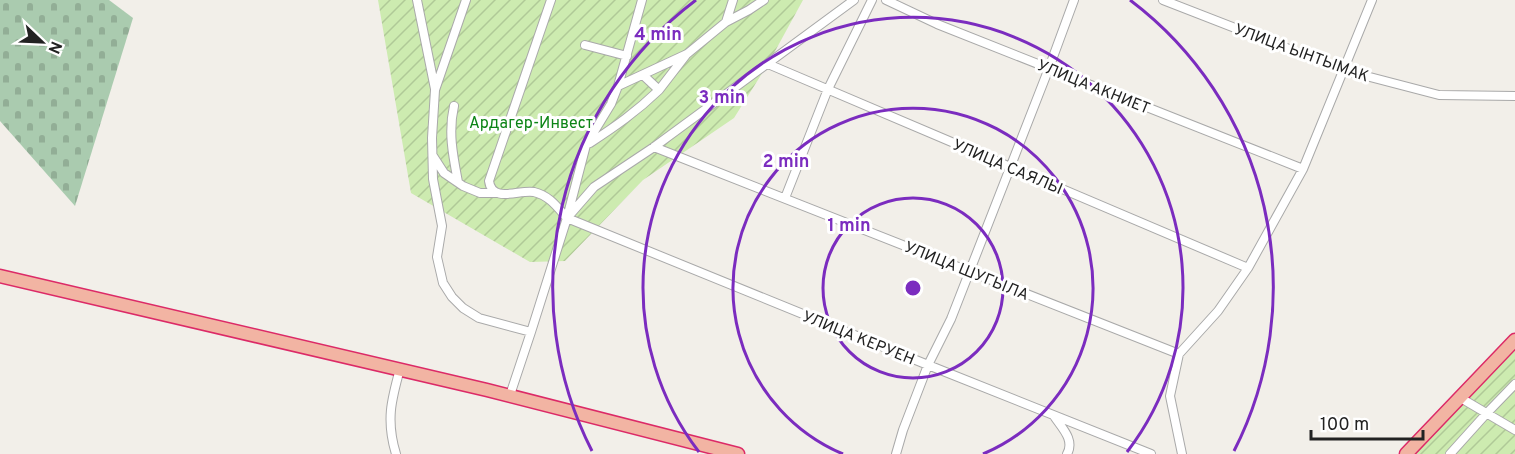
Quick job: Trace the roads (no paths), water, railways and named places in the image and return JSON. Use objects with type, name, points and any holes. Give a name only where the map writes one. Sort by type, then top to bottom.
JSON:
[{"type":"highway","points":[[0,276],[510,395],[738,454]]},
{"type":"highway","points":[[1406,454],[1515,340]]},
{"type":"street","points":[[417,0],[435,90],[432,155],[433,179],[442,226],[437,257],[443,283],[463,308],[479,318],[531,332]]},
{"type":"street","points":[[435,90],[466,0]]},
{"type":"street","points":[[551,0],[489,181],[493,191],[504,195],[524,191],[534,192],[553,201],[567,218]]},
{"type":"street","points":[[510,395],[567,218],[586,145],[611,104],[618,86],[642,0]]},
{"type":"street","points":[[726,22],[733,0]]},
{"type":"street","points":[[586,145],[621,124],[641,108],[659,90],[687,54],[726,22],[764,0]]},
{"type":"street","points":[[567,218],[594,187],[654,147],[854,0]]},
{"type":"street","points":[[785,198],[828,88],[872,0]]},
{"type":"street","name":"УЛИЦА АКНИЕТ","points":[[886,0],[937,24],[1303,169]]},
{"type":"street","points":[[896,454],[928,365],[951,319],[1074,0]]},
{"type":"street","name":"УЛИЦА ЫНТЫМАК","points":[[1163,0],[1343,70],[1439,95],[1515,96]]},
{"type":"street","points":[[1182,454],[1170,396],[1179,354],[1218,311],[1248,268],[1303,169],[1372,0]]},
{"type":"street","points":[[585,45],[627,56]]},
{"type":"street","points":[[618,86],[687,54]]},
{"type":"street","name":"УЛИЦА САЯЛЫ","points":[[768,64],[1248,268]]},
{"type":"street","points":[[643,75],[659,90]]},
{"type":"street","points":[[454,106],[450,133],[458,182]]},
{"type":"street","name":"УЛИЦА ШУГЫЛА","points":[[654,147],[1179,354]]},
{"type":"street","points":[[432,155],[444,173],[470,190],[480,193],[498,193]]},
{"type":"street","name":"УЛИЦА КЕРУЕН","points":[[567,218],[1151,454]]},
{"type":"street","points":[[396,454],[390,430],[390,416],[400,369]]},
{"type":"street","points":[[1450,454],[1515,384]]},
{"type":"street","points":[[1459,397],[1515,430]]},
{"type":"street","points":[[1053,415],[1070,440],[1071,447],[1066,454]]},
{"type":"park label","name":"Ардагер-Инвест","points":[[531,122]]}]
